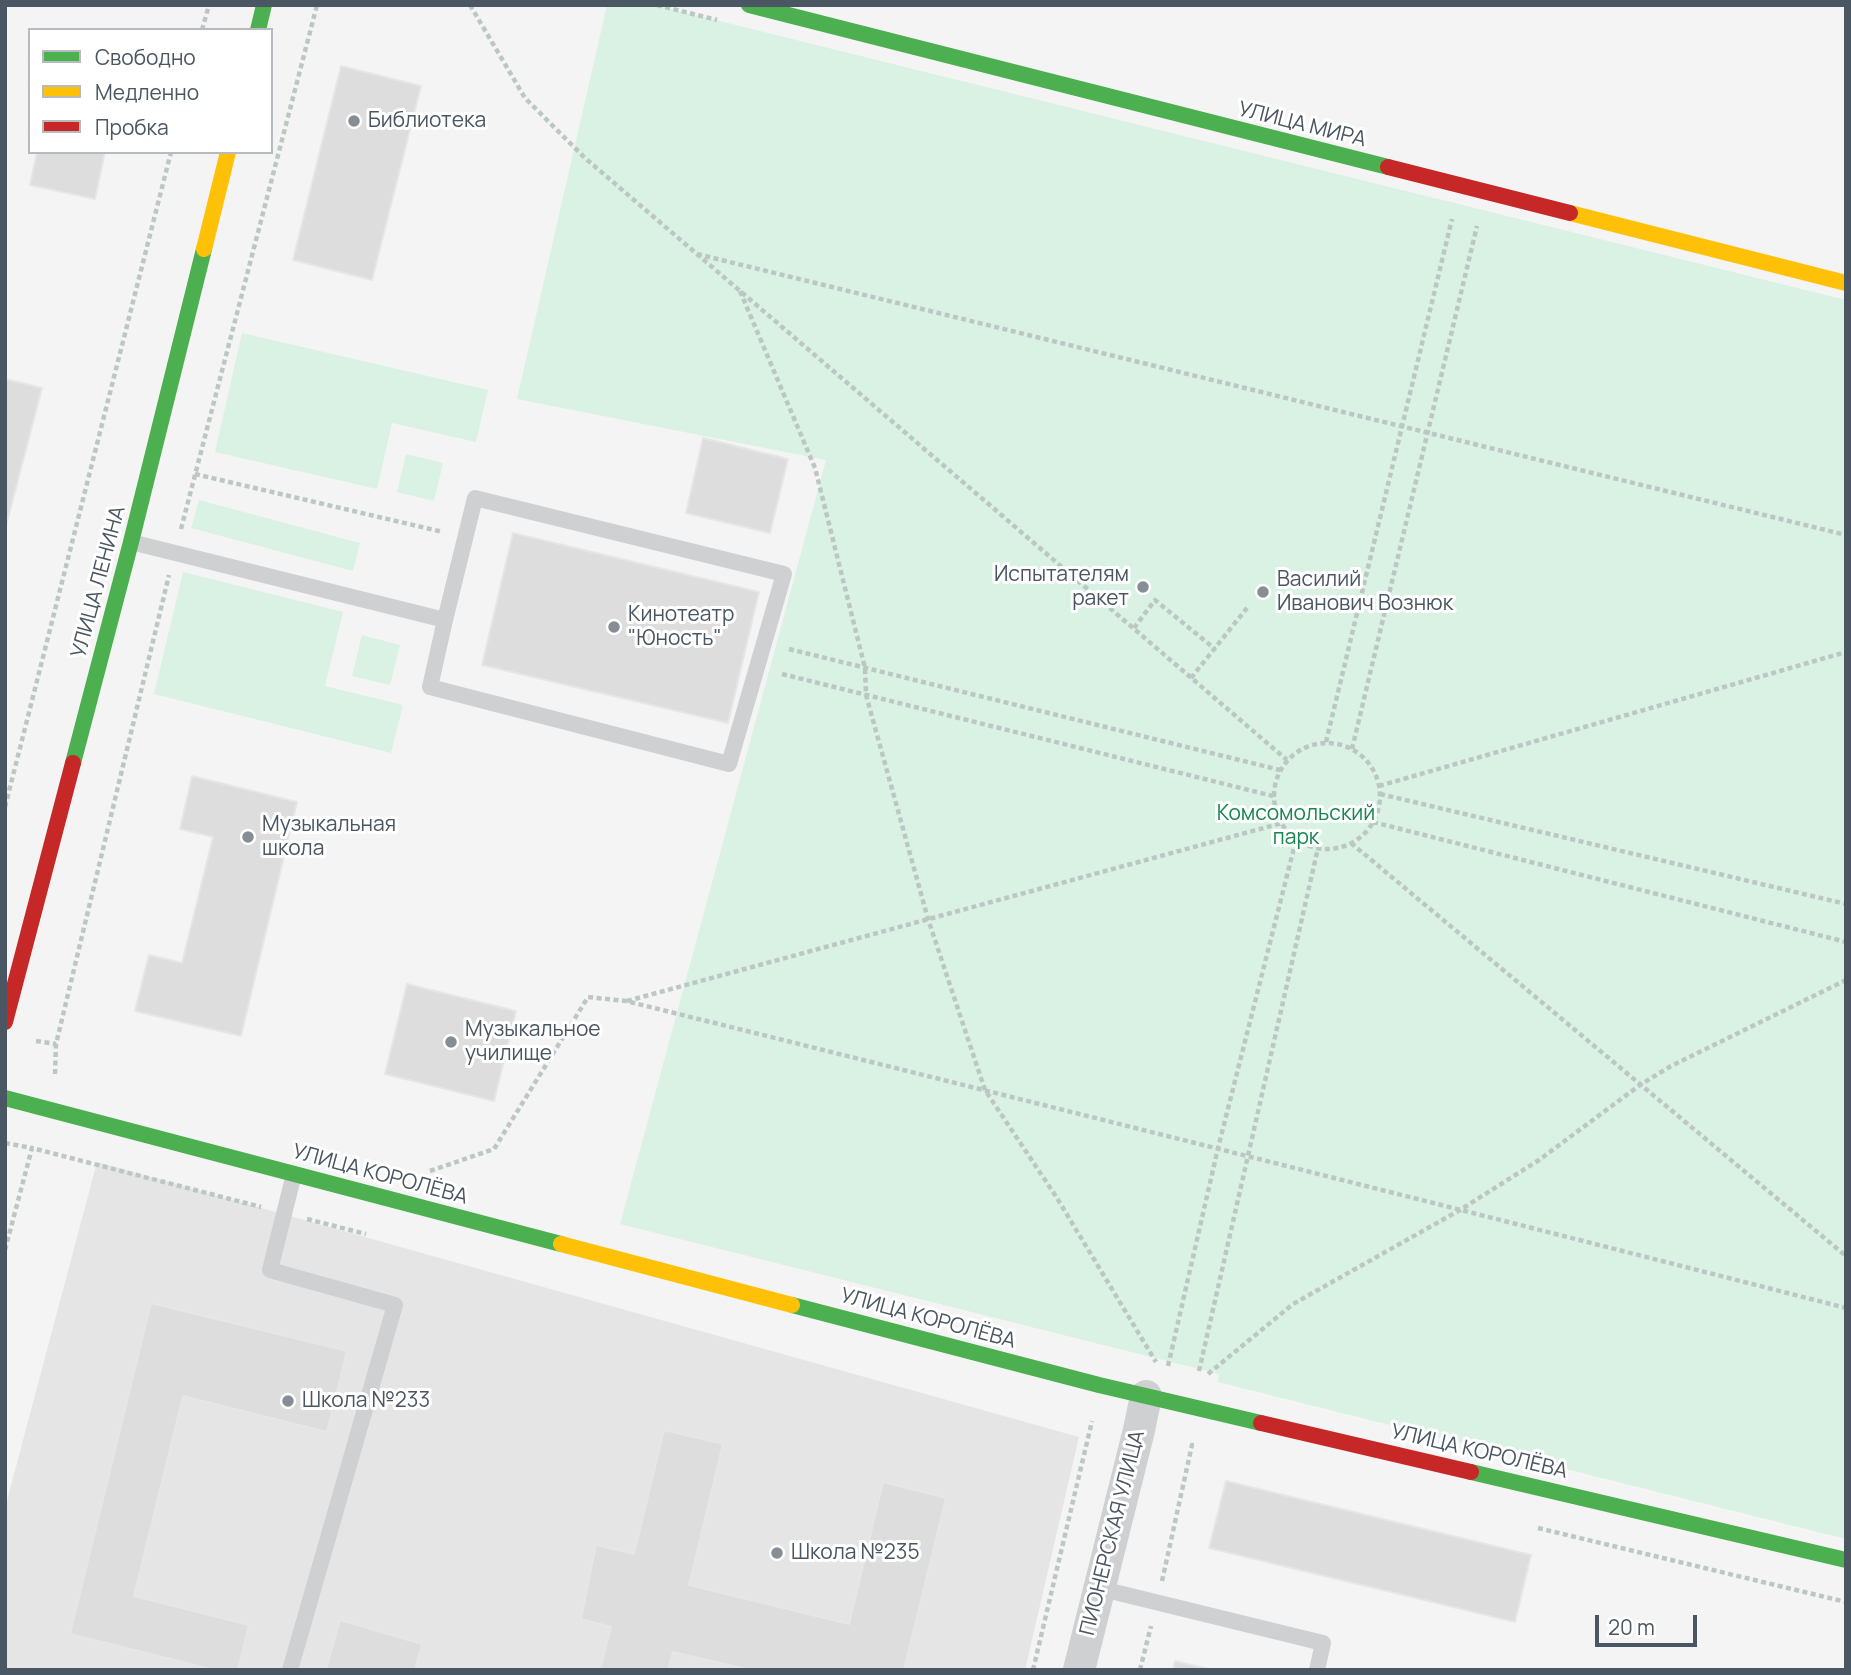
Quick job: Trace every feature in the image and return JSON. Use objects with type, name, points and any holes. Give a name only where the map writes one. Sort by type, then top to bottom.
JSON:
[{"type":"street","points":[[258,28],[264,5]]},
{"type":"street","name":"УЛИЦА МИРА","points":[[749,5],[1846,283]]},
{"type":"street","name":"УЛИЦА ЛЕНИНА","points":[[5,1022],[131,542],[228,154]]},
{"type":"street","name":"УЛИЦА КОРОЛЁВА","points":[[5,1098],[1059,1375],[1156,1387],[1846,1560]]},
{"type":"street","name":"ПИОНЕРСКАЯ УЛИЦА","points":[[1079,1670],[1139,1430],[1156,1387]]},
{"type":"lane","points":[[475,498],[784,574],[729,764],[430,687],[465,537],[475,498]]},
{"type":"lane","points":[[131,542],[445,620]]},
{"type":"lane","points":[[290,1670],[396,1304],[270,1270],[294,1174]]},
{"type":"lane","points":[[1098,1588],[1323,1643],[1317,1670]]},
{"type":"path","points":[[203,28],[209,5]]},
{"type":"path","points":[[68,1077],[54,1074],[56,1044],[174,553],[317,5]]},
{"type":"path","points":[[470,5],[525,99],[585,158],[1287,760]]},
{"type":"path","points":[[5,807],[170,154]]},
{"type":"path","points":[[1326,742],[1455,206]]},
{"type":"path","points":[[1352,749],[1476,226]]},
{"type":"path","points":[[697,254],[1846,535]]},
{"type":"path","points":[[740,291],[815,468],[865,668],[866,695],[928,919],[985,1090],[1056,1198],[1159,1366]]},
{"type":"path","points":[[195,474],[465,537]]},
{"type":"path","points":[[1134,628],[1155,600],[1215,649]]},
{"type":"path","points":[[1191,678],[1247,608]]},
{"type":"path","points":[[764,643],[1280,770]]},
{"type":"path","points":[[1378,786],[1846,652]]},
{"type":"path","points":[[757,668],[1273,796]]},
{"type":"path","points":[[1326,742],[1342,744],[1352,749],[1369,764],[1377,778],[1380,794],[1378,811],[1373,822],[1351,843],[1328,849],[1311,847],[1296,839],[1276,813],[1273,796],[1275,780],[1287,760],[1309,745],[1326,742]]},
{"type":"path","points":[[1380,794],[1846,904]]},
{"type":"path","points":[[1373,822],[1846,942]]},
{"type":"path","points":[[626,1001],[1282,823]]},
{"type":"path","points":[[1156,1387],[1296,839]]},
{"type":"path","points":[[1351,843],[1846,1256]]},
{"type":"path","points":[[1196,1384],[1318,848]]},
{"type":"path","points":[[1207,1375],[1293,1304],[1460,1210],[1539,1160],[1640,1085],[1671,1066],[1846,981]]},
{"type":"path","points":[[425,1172],[494,1149],[588,997],[626,1001],[1846,1308]]},
{"type":"path","points":[[5,1250],[32,1148],[379,1237]]},
{"type":"path","points":[[1033,1670],[1092,1419]]},
{"type":"path","points":[[1140,1670],[1192,1446],[1206,1449]]},
{"type":"path","points":[[1526,1526],[1846,1602]]},
{"type":"shaded area","points":[[97,1162],[1079,1437],[1025,1670],[5,1670],[5,1508]]},
{"type":"green space","name":"Комсомольский парк","points":[[607,5],[655,5],[1846,300],[1846,1539],[1218,1382],[1219,1374],[620,1224],[826,460],[517,399]]},
{"type":"green space","points":[[242,333],[488,390],[476,442],[392,423],[377,489],[215,452]]},
{"type":"green space","points":[[406,454],[443,463],[434,501],[397,492]]},
{"type":"green space","points":[[199,500],[360,543],[353,571],[191,528]]},
{"type":"green space","points":[[183,572],[343,612],[325,686],[403,705],[391,753],[154,694]]},
{"type":"green space","points":[[362,635],[400,645],[390,685],[352,676]]},
{"type":"building","points":[[341,66],[421,86],[372,280],[293,260]]},
{"type":"building","points":[[37,154],[105,154],[95,199],[30,185]]},
{"type":"building","points":[[5,379],[42,388],[5,530]]},
{"type":"building","points":[[703,438],[788,459],[770,533],[686,513]]},
{"type":"building","points":[[513,533],[759,592],[728,723],[482,665]]},
{"type":"building","name":"Музыкальная школа","points":[[192,776],[297,802],[241,1036],[135,1011],[149,955],[182,963],[213,837],[180,829]]},
{"type":"building","name":"Музыкальное училище","points":[[407,984],[516,1011],[494,1101],[385,1074]]},
{"type":"building","points":[[151,1303],[347,1351],[327,1432],[183,1396],[134,1596],[249,1625],[238,1670],[215,1670],[70,1634]]},
{"type":"building","points":[[664,1430],[723,1444],[689,1585],[849,1624],[883,1482],[946,1498],[904,1670],[751,1670],[673,1652],[668,1670],[600,1670],[611,1627],[581,1619],[596,1545],[634,1554]]},
{"type":"building","points":[[1226,1481],[1531,1555],[1515,1622],[1209,1548]]},
{"type":"building","points":[[340,1620],[422,1644],[415,1670],[326,1670]]},
{"type":"building","points":[[1175,1661],[1212,1670],[1173,1670]]},
{"type":"traffic: fast","points":[[258,28],[264,5]]},
{"type":"traffic: fast","points":[[749,5],[1388,167]]},
{"type":"traffic: fast","points":[[73,763],[204,249]]},
{"type":"traffic: fast","points":[[5,1098],[561,1244]]},
{"type":"traffic: fast","points":[[792,1305],[1099,1385],[1261,1423]]},
{"type":"traffic: fast","points":[[1471,1472],[1846,1560]]},
{"type":"traffic: slow","points":[[204,249],[228,154]]},
{"type":"traffic: slow","points":[[1570,213],[1846,283]]},
{"type":"traffic: slow","points":[[561,1244],[792,1305]]},
{"type":"traffic: jam","points":[[1388,167],[1570,213]]},
{"type":"traffic: jam","points":[[5,1022],[73,763]]},
{"type":"traffic: jam","points":[[1261,1423],[1471,1472]]},
{"type":"place","name":"Библиотека","points":[[354,121]]},
{"type":"place","name":"Испытателям ракет","points":[[1143,587]]},
{"type":"place","name":"Василий Иванович Вознюк","points":[[1263,592]]},
{"type":"place","name":"Кинотеатр \"Юность\"","points":[[614,627]]},
{"type":"place","name":"Музыкальная школа","points":[[248,837]]},
{"type":"place","name":"Музыкальное училище","points":[[451,1042]]},
{"type":"place","name":"Школа №233","points":[[288,1401]]},
{"type":"place","name":"Школа №235","points":[[777,1553]]}]
